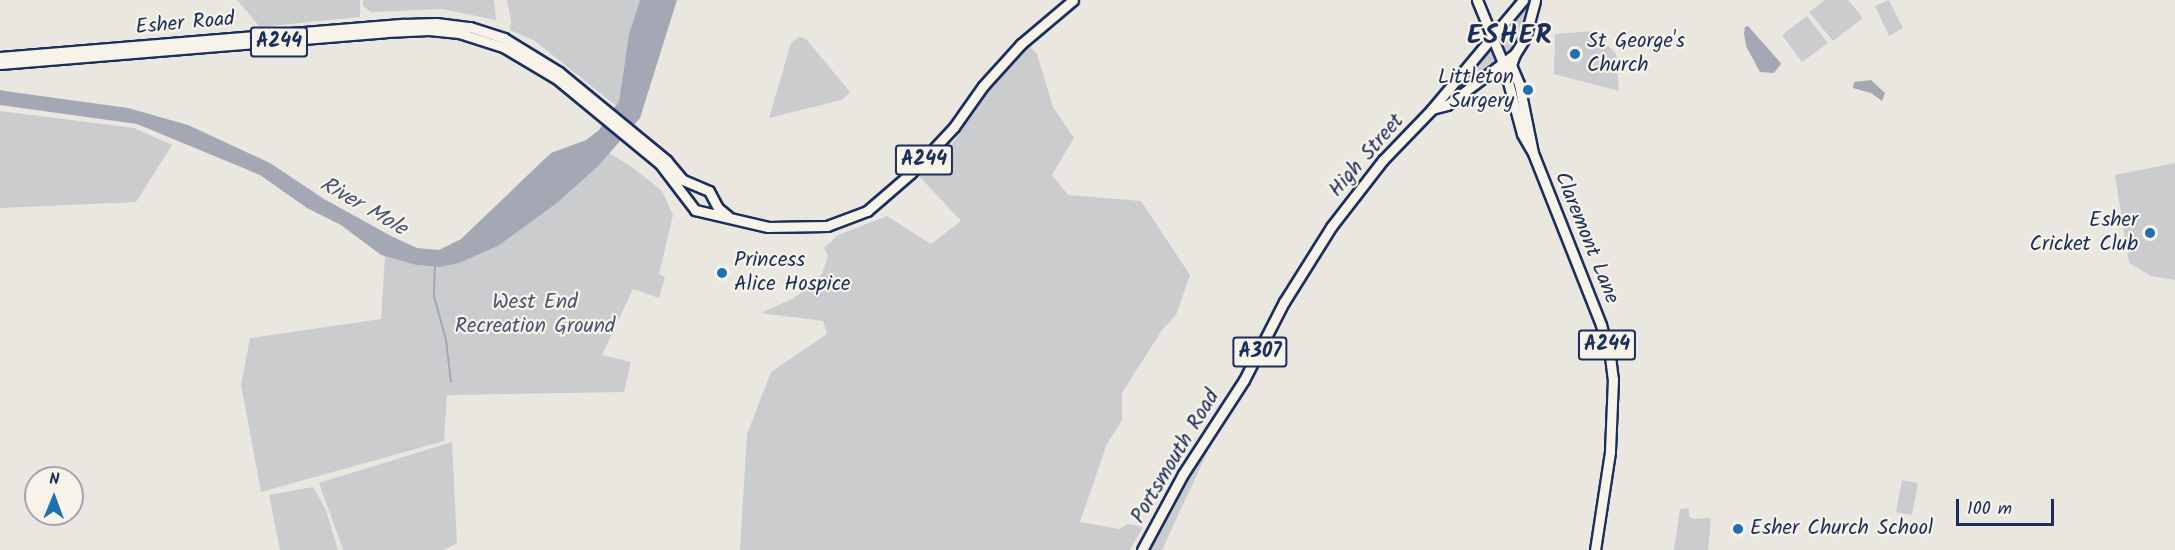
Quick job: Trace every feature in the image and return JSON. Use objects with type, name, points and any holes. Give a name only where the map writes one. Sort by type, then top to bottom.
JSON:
[{"type":"main road","name":"A244","points":[[702,211],[768,226],[806,227],[827,226],[867,211],[927,157],[954,127],[982,86],[1021,44],[1073,0]]},
{"type":"main road","name":"A244","points":[[1477,0],[1492,33]]},
{"type":"main road","name":"High Street","points":[[1330,227],[1383,160],[1432,109],[1492,33],[1523,0]]},
{"type":"main road","name":"High Street","points":[[1432,109],[1447,105],[1515,54],[1525,38],[1535,0]]},
{"type":"main road","name":"Esher Road","points":[[0,57],[383,25],[446,23],[477,28],[504,38],[560,72],[597,107]]},
{"type":"main road","name":"Esher Road","points":[[0,64],[387,32],[439,31],[479,38],[512,51],[597,107]]},
{"type":"main road","name":"Claremont Lane","points":[[1492,33],[1503,63],[1516,116],[1533,153],[1601,325],[1610,356],[1613,388],[1610,452],[1595,550]]},
{"type":"main road","name":"Claremont Lane","points":[[1515,54],[1511,64],[1521,94],[1533,153]]},
{"type":"main road","name":"A244","points":[[597,107],[665,170],[688,202]]},
{"type":"main road","name":"A244","points":[[628,134],[670,164],[683,180],[697,187]]},
{"type":"main road","points":[[712,200],[711,205],[702,211],[695,210],[688,202],[690,193],[697,187],[709,191],[712,200],[728,216]]},
{"type":"main road","name":"Portsmouth Road","points":[[1142,550],[1183,474],[1244,380],[1284,302],[1330,227]]},
{"type":"green space","points":[[237,0],[360,0],[360,17],[260,27]]},
{"type":"green space","points":[[363,0],[494,0],[496,20],[442,9],[371,12],[363,6]]},
{"type":"green space","points":[[507,0],[640,0],[629,34],[619,101],[615,105],[535,41],[510,30],[511,21]]},
{"type":"green space","points":[[1825,0],[1848,0],[1863,18],[1833,41],[1809,12]]},
{"type":"green space","points":[[1889,0],[1903,28],[1889,36],[1875,6]]},
{"type":"green space","points":[[1527,3],[1529,5],[1518,40],[1514,48],[1505,51],[1499,35]]},
{"type":"green space","points":[[1807,16],[1828,43],[1802,62],[1782,35]]},
{"type":"green space","points":[[1595,31],[1616,54],[1619,91],[1554,74],[1555,34]]},
{"type":"green space","points":[[799,37],[806,39],[850,92],[842,100],[769,118],[791,43]]},
{"type":"green space","points":[[1028,44],[1037,54],[1053,107],[1074,138],[1052,175],[1068,195],[1141,201],[1190,275],[1176,315],[1162,330],[1122,393],[1122,420],[1107,444],[1080,522],[1119,529],[1128,524],[1143,527],[1130,550],[740,550],[747,434],[771,372],[827,334],[823,321],[761,313],[794,298],[822,274],[828,256],[824,248],[838,235],[887,216],[931,244],[961,221],[919,176],[952,144],[995,82]]},
{"type":"green space","points":[[1490,47],[1495,64],[1443,103],[1487,49]]},
{"type":"green space","points":[[0,111],[134,128],[172,145],[136,202],[0,208]]},
{"type":"green space","name":"West End Recreation Ground","points":[[609,153],[632,167],[662,191],[673,215],[659,274],[665,277],[659,298],[633,289],[602,355],[631,362],[624,392],[447,395],[444,441],[261,492],[241,385],[250,338],[381,319],[385,256],[416,265],[440,267],[459,263],[498,246],[557,203]]},
{"type":"green space","name":"Esher Cricket Club","points":[[2175,163],[2175,280],[2151,276],[2129,263],[2115,175]]},
{"type":"green space","points":[[1219,427],[1162,550],[1151,550],[1176,499]]},
{"type":"green space","points":[[452,442],[457,543],[444,550],[343,550],[319,483]]},
{"type":"green space","points":[[1902,480],[1918,483],[1912,515],[1896,512]]},
{"type":"green space","points":[[313,487],[326,510],[338,550],[280,550],[269,495]]},
{"type":"green space","points":[[1689,508],[1689,516],[1693,519],[1711,518],[1708,550],[1674,550],[1680,509]]},
{"type":"shaded area","points":[[640,0],[677,0],[640,118],[599,165],[557,203],[498,246],[459,263],[440,267],[416,265],[381,255],[341,225],[307,208],[260,175],[137,124],[0,105],[0,90],[128,108],[188,125],[270,163],[324,199],[391,236],[417,248],[439,250],[461,239],[551,153],[586,140],[599,130],[619,101],[629,34]]},
{"type":"shaded area","points":[[1748,26],[1781,64],[1774,73],[1760,72],[1746,46],[1744,33],[1745,27]]},
{"type":"shaded area","points":[[1871,80],[1885,93],[1882,101],[1871,93],[1853,88],[1854,82]]},
{"type":"waterway","points":[[435,264],[434,296],[446,340],[451,382]]},
{"type":"place","name":"St George's Church","points":[[1575,54]]},
{"type":"place","name":"Littleton Surgery","points":[[1528,90]]},
{"type":"place","name":"Esher Cricket Club","points":[[2150,233]]},
{"type":"place","name":"Princess Alice Hospice","points":[[722,273]]},
{"type":"place","name":"Esher Church School","points":[[1738,529]]},
{"type":"district","name":"ESHER","points":[[1510,36]]},
{"type":"water label","name":"River Mole","points":[[363,207]]}]
